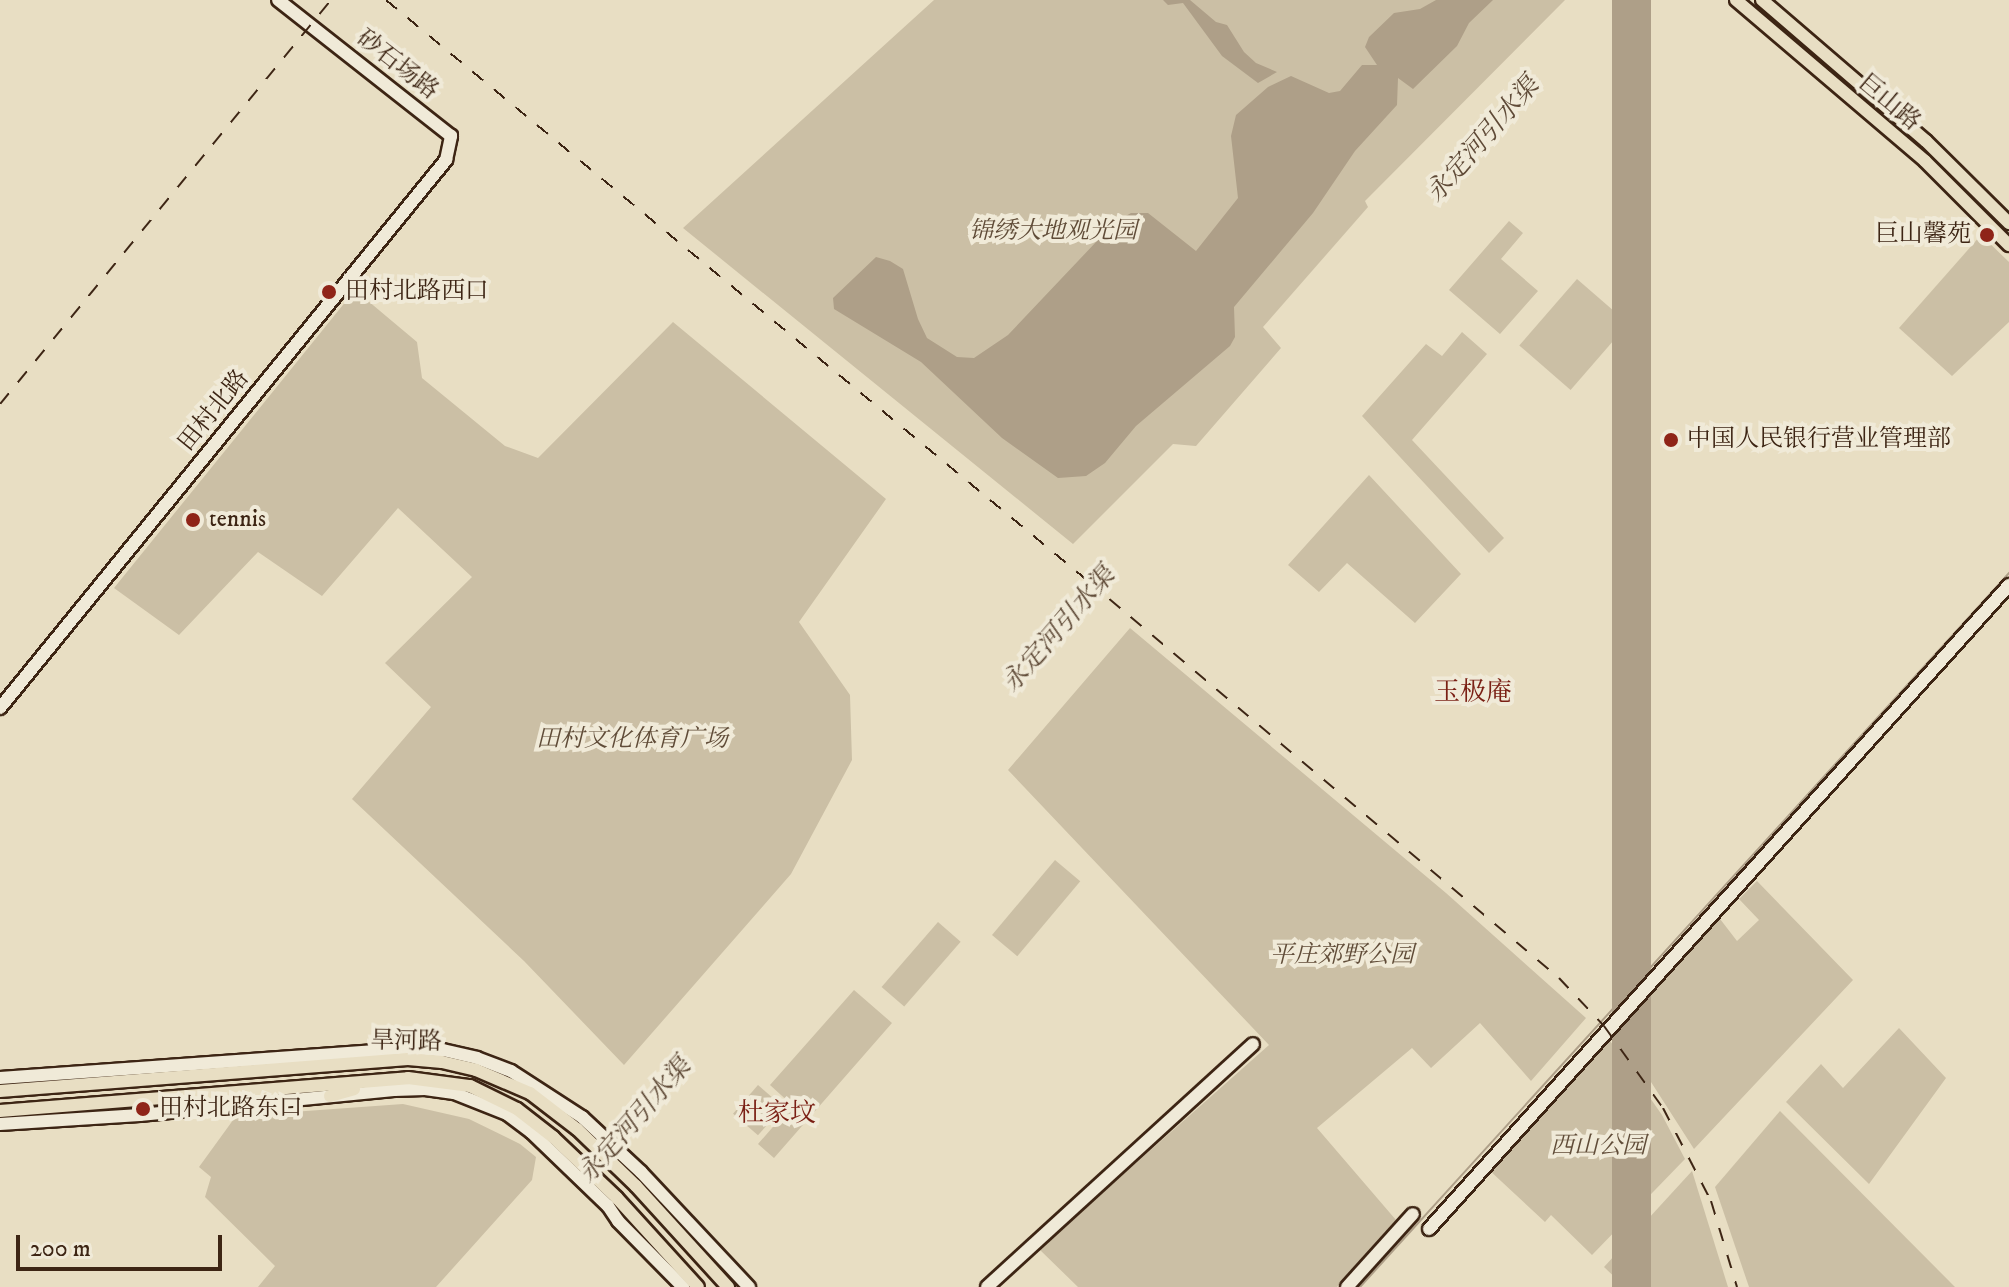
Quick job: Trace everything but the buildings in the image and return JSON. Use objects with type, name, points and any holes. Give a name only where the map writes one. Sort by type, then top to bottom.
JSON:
[{"type":"main road","name":"巨山路","points":[[1736,0],[1925,161],[2009,245]]},
{"type":"main road","name":"巨山路","points":[[1762,0],[1926,141],[2009,223]]},
{"type":"main road","name":"旱河路","points":[[0,1091],[408,1059],[442,1062],[476,1070],[530,1093],[579,1123],[601,1153],[636,1186],[728,1287]]},
{"type":"main road","points":[[289,1068],[294,1078],[289,1089]]},
{"type":"main road","name":"旱河路","points":[[0,1111],[379,1081],[440,1080],[470,1086],[517,1109],[698,1287]]},
{"type":"main road","points":[[330,1096],[379,1081]]},
{"type":"street","name":"砂石场路","points":[[278,0],[451,136]]},
{"type":"street","name":"田村北路","points":[[0,708],[441,169],[451,136]]},
{"type":"street","points":[[1429,1229],[2009,585]]},
{"type":"street","points":[[987,1287],[1253,1044]]},
{"type":"street","name":"旱河路","points":[[0,1078],[407,1049],[443,1050],[511,1071],[612,1145],[749,1287]]},
{"type":"street","name":"旱河路","points":[[0,1124],[425,1089],[454,1093],[507,1114],[558,1149]]},
{"type":"street","points":[[558,1149],[579,1123]]},
{"type":"street","name":"旱河路","points":[[612,1202],[618,1221],[683,1287]]},
{"type":"street","points":[[1347,1287],[1413,1214]]},
{"type":"green space","name":"锦绣大地观光园","points":[[934,0],[1565,0],[1365,201],[1368,207],[1263,327],[1281,348],[1196,446],[1173,444],[1073,544],[683,228]]},
{"type":"green space","points":[[1509,221],[1523,233],[1501,259],[1538,291],[1500,334],[1449,290]]},
{"type":"green space","points":[[1981,235],[2009,262],[2009,322],[1952,376],[1899,328]]},
{"type":"green space","points":[[1577,279],[1628,324],[1571,390],[1519,345]]},
{"type":"green space","name":"田村文化体育广场","points":[[355,290],[417,342],[422,378],[505,446],[538,458],[673,322],[886,499],[799,622],[850,695],[852,760],[791,874],[624,1065],[524,961],[352,799],[431,707],[385,663],[472,577],[398,508],[322,596],[258,552],[179,635],[114,588]]},
{"type":"green space","points":[[1462,332],[1487,354],[1412,440],[1504,538],[1489,553],[1362,416],[1426,344],[1442,356]]},
{"type":"green space","points":[[1369,475],[1461,574],[1415,623],[1347,563],[1319,592],[1288,565]]},
{"type":"green space","name":"平庄郊野公园","points":[[1130,628],[1446,893],[1586,1018],[1531,1081],[1480,1023],[1431,1068],[1412,1048],[1317,1128],[1396,1220],[1337,1287],[1078,1287],[1039,1249],[1269,1045],[1008,770]]},
{"type":"green space","points":[[1055,860],[1080,881],[1017,956],[992,935]]},
{"type":"green space","points":[[1757,881],[1853,980],[1694,1149],[1617,1029],[1717,915],[1737,941],[1759,920],[1739,899]]},
{"type":"green space","points":[[938,922],[961,942],[904,1007],[882,987]]},
{"type":"green space","points":[[854,990],[892,1023],[774,1158],[758,1144],[792,1105],[770,1085]]},
{"type":"green space","points":[[1899,1028],[1946,1078],[1869,1184],[1786,1102],[1821,1064],[1843,1088]]},
{"type":"green space","name":"西山公园","points":[[1606,1035],[1662,1115],[1685,1159],[1592,1255],[1551,1215],[1545,1222],[1488,1169]]},
{"type":"green space","points":[[758,1085],[783,1107],[758,1135],[733,1114]]},
{"type":"green space","points":[[403,1104],[469,1119],[520,1144],[536,1157],[532,1180],[436,1287],[258,1287],[275,1266],[205,1197],[211,1177],[199,1167],[236,1116]]},
{"type":"green space","points":[[1780,1111],[1955,1287],[1749,1287],[1715,1187]]},
{"type":"green space","points":[[1692,1171],[1728,1287],[1625,1287],[1604,1267]]},
{"type":"shaded area","points":[[1163,0],[1190,0],[1216,22],[1227,25],[1244,52],[1256,63],[1277,72],[1258,83],[1222,56],[1183,3],[1168,5]]},
{"type":"shaded area","points":[[1436,0],[1493,0],[1469,23],[1457,46],[1413,89],[1398,78],[1397,105],[1355,151],[1313,213],[1234,307],[1235,337],[1230,346],[1136,426],[1105,463],[1086,476],[1058,478],[1002,438],[921,362],[834,309],[833,298],[876,257],[890,261],[903,269],[927,338],[957,357],[974,358],[1008,335],[1114,223],[1131,213],[1148,213],[1196,251],[1238,198],[1231,136],[1236,115],[1268,87],[1291,76],[1329,93],[1340,91],[1362,65],[1377,65],[1365,47],[1369,37],[1394,13],[1420,9]]},
{"type":"shaded area","points":[[1612,0],[1651,0],[1651,1287],[1612,1287]]},
{"type":"waterway","points":[[1360,1287],[2009,573]]},
{"type":"railway","points":[[0,404],[331,0]]},
{"type":"railway","points":[[386,0],[1088,581],[1559,978],[1604,1026],[1663,1108],[1711,1201],[1737,1287]]},
{"type":"place","name":"巨山馨苑","points":[[1987,235]]},
{"type":"place","name":"田村北路西口","points":[[329,292]]},
{"type":"place","name":"中国人民银行营业管理部","points":[[1671,440]]},
{"type":"place","name":"tennis","points":[[193,520]]},
{"type":"place","name":"田村北路东口","points":[[143,1109]]},
{"type":"district","name":"玉极庵","points":[[1473,693]]},
{"type":"district","name":"杜家坟","points":[[777,1114]]},
{"type":"water label","name":"永定河引水渠","points":[[1483,140]]},
{"type":"water label","name":"永定河引水渠","points":[[1059,630]]},
{"type":"water label","name":"永定河引水渠","points":[[635,1121]]}]
